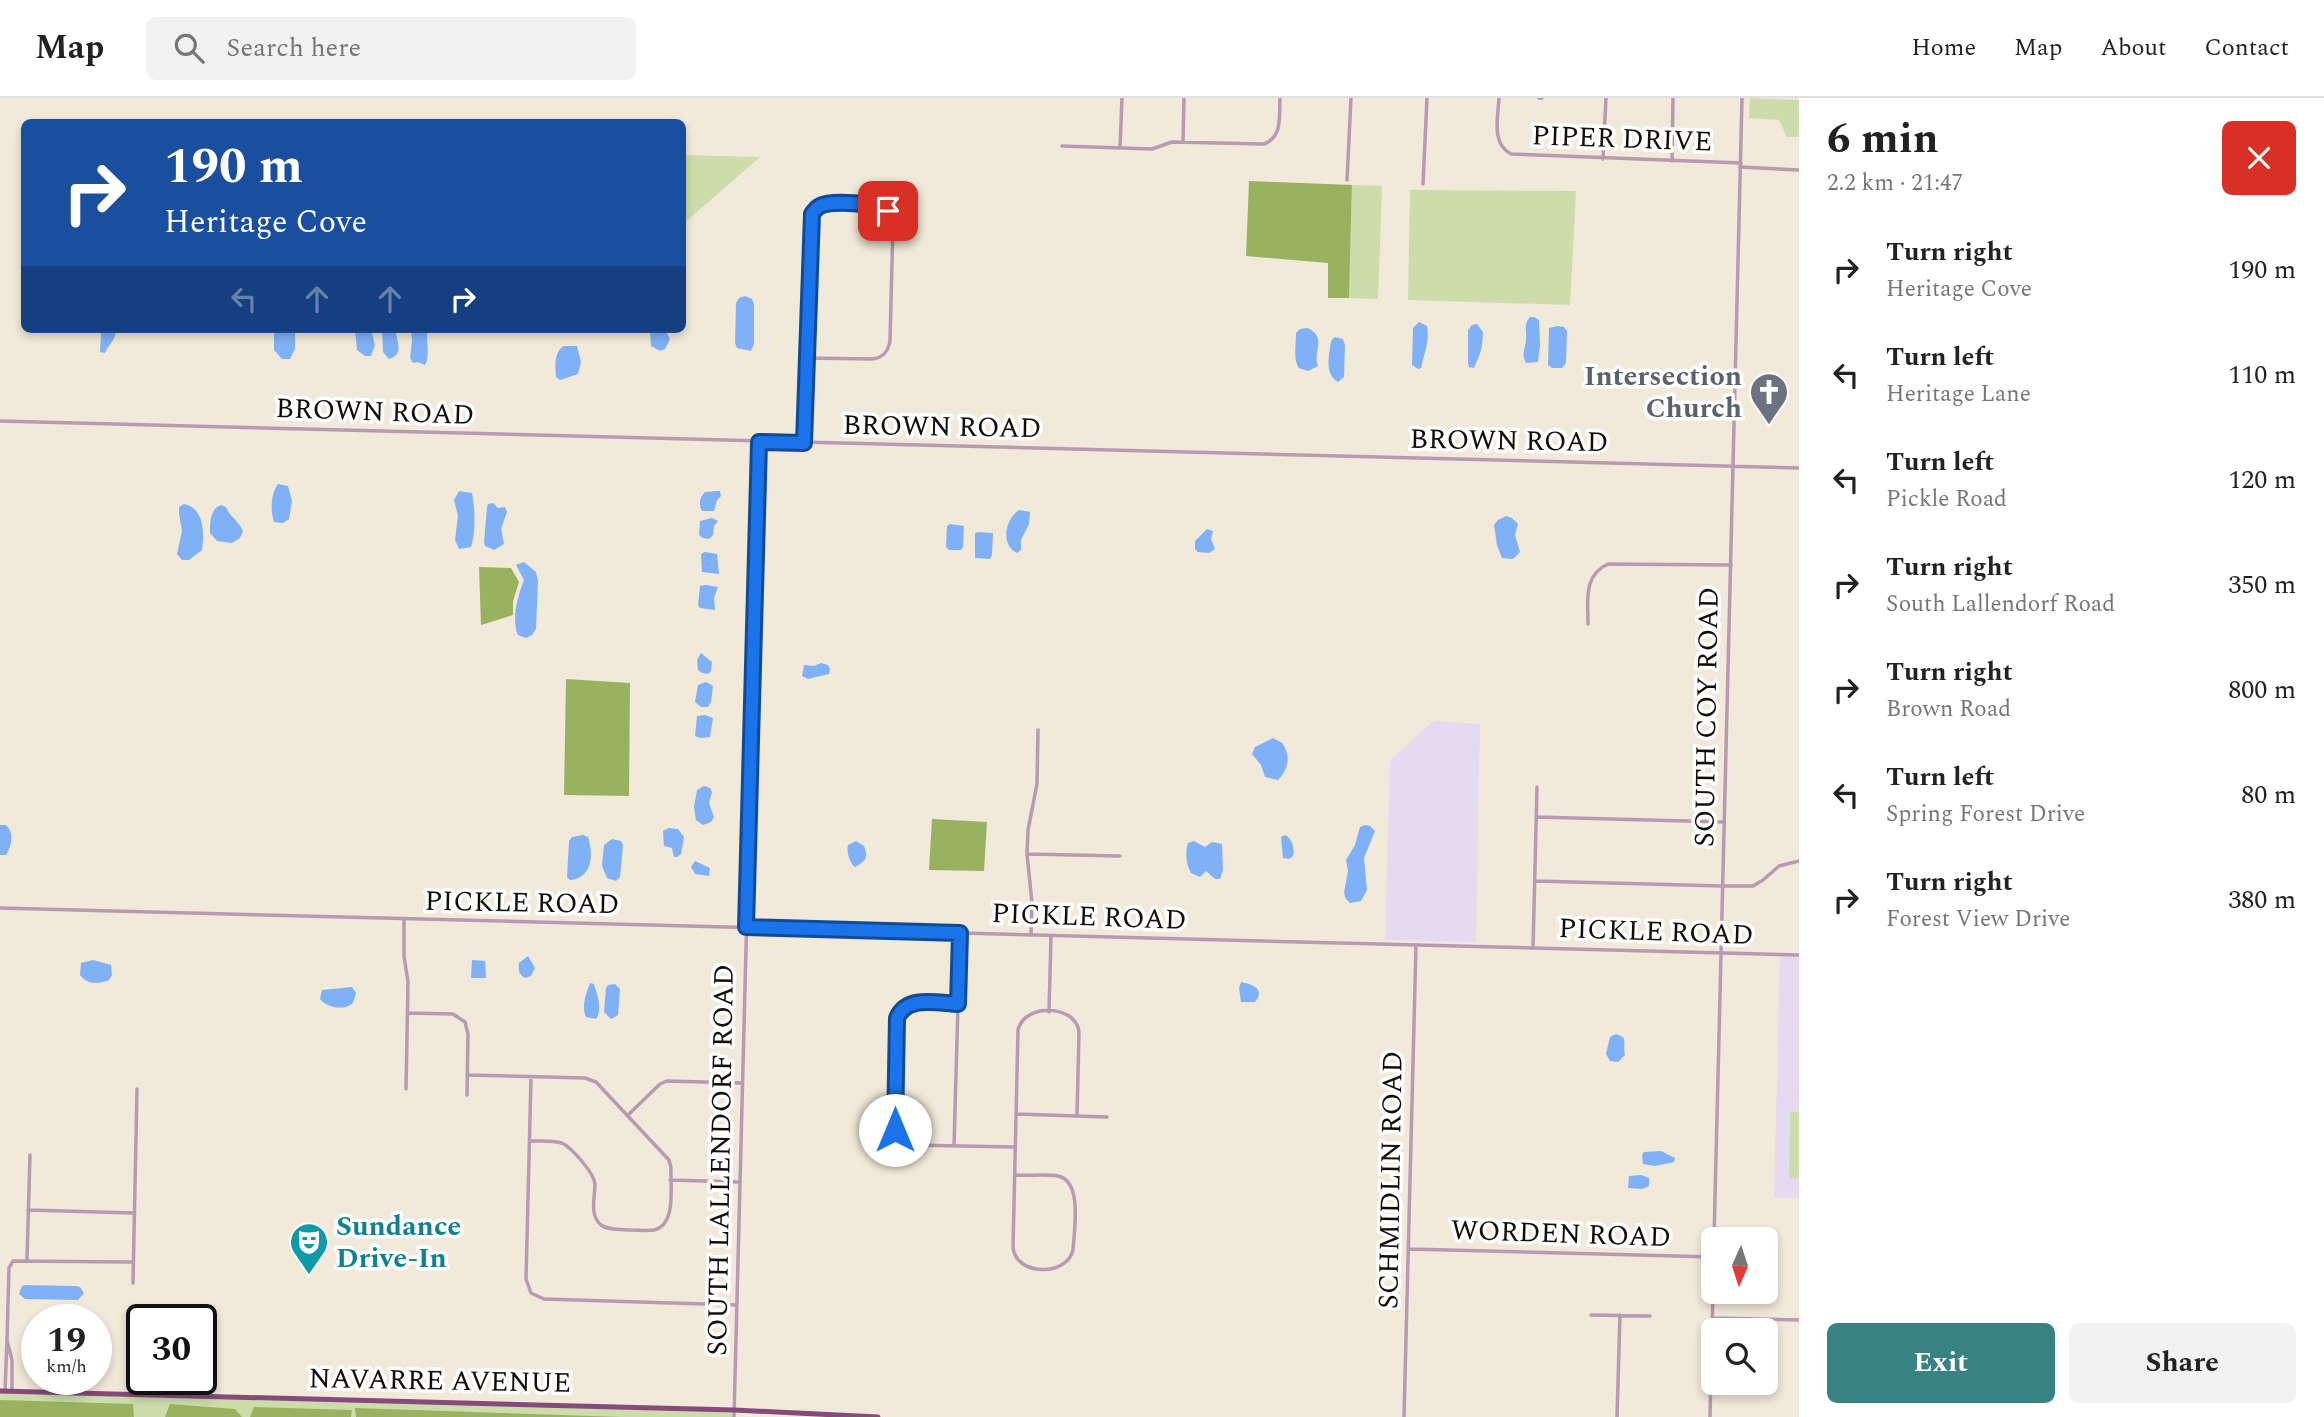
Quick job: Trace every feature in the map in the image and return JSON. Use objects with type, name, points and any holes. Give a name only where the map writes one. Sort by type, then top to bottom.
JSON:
[{"type":"highway","name":"NAVARRE AVENUE","points":[[6,1391],[878,1417]]},
{"type":"street","points":[[1119,148],[1122,98]]},
{"type":"street","points":[[1183,142],[1184,98]]},
{"type":"street","points":[[1062,146],[1152,149],[1172,142],[1267,143],[1278,131],[1280,98]]},
{"type":"street","points":[[1347,180],[1351,98]]},
{"type":"street","points":[[1423,184],[1427,98]]},
{"type":"street","name":"PIPER DRIVE","points":[[1499,98],[1498,136],[1504,150],[1514,155],[1672,161],[1799,170]]},
{"type":"street","points":[[1603,159],[1606,98]]},
{"type":"street","points":[[1672,161],[1674,98]]},
{"type":"street","name":"SOUTH COY ROAD","points":[[1714,1227],[1742,98]]},
{"type":"street","points":[[804,443],[811,216],[816,209],[828,204],[883,207],[889,212],[893,226],[888,351],[876,359],[807,358]]},
{"type":"street","name":"BROWN ROAD","points":[[0,421],[1799,468]]},
{"type":"street","name":"SOUTH LALLENDORF ROAD","points":[[734,1413],[759,442]]},
{"type":"street","points":[[1588,624],[1590,581],[1597,570],[1608,564],[1731,565]]},
{"type":"street","points":[[1031,935],[1032,903],[1027,854],[1028,830],[1037,784],[1038,730]]},
{"type":"street","points":[[1533,948],[1537,787]]},
{"type":"street","points":[[1536,817],[1724,822]]},
{"type":"street","points":[[1027,854],[1120,856]]},
{"type":"street","points":[[1535,881],[1753,886],[1779,866],[1799,861]]},
{"type":"street","name":"PICKLE ROAD","points":[[0,908],[1799,955]]},
{"type":"street","points":[[404,919],[403,953],[408,982],[406,1089]]},
{"type":"street","points":[[954,1146],[960,933]]},
{"type":"street","points":[[1049,1012],[1051,936]]},
{"type":"street","name":"SCHMIDLIN ROAD","points":[[1404,1417],[1416,945]]},
{"type":"street","points":[[958,1004],[912,1003],[898,1015],[894,1125],[896,1135],[910,1145],[1015,1147]]},
{"type":"street","points":[[1014,1175],[1061,1177],[1074,1189],[1072,1257],[1062,1266],[1025,1266],[1013,1254],[1014,1175],[1020,1023],[1025,1016],[1049,1012],[1067,1014],[1075,1020],[1078,1027],[1077,1116]]},
{"type":"street","points":[[408,1013],[453,1014],[465,1022],[468,1031],[467,1095]]},
{"type":"street","points":[[467,1075],[594,1080],[667,1156],[670,1164],[669,1216],[663,1226],[650,1230],[609,1228],[600,1223],[595,1215],[595,1183],[590,1171],[564,1144],[530,1141]]},
{"type":"street","points":[[531,1077],[526,1279],[531,1293],[544,1299],[736,1305]]},
{"type":"street","points":[[628,1115],[664,1082],[741,1083]]},
{"type":"street","points":[[133,1283],[137,1089]]},
{"type":"street","points":[[1016,1114],[1107,1117]]},
{"type":"street","points":[[27,1259],[30,1155]]},
{"type":"street","points":[[670,1180],[739,1182]]},
{"type":"street","points":[[28,1210],[135,1213]]},
{"type":"street","name":"WORDEN ROAD","points":[[1409,1249],[1701,1257]]},
{"type":"street","points":[[6,1391],[9,1266],[15,1260],[27,1259],[133,1262]]},
{"type":"street","points":[[1713,1304],[1713,1318]]},
{"type":"street","points":[[1591,1315],[1650,1316]]},
{"type":"street","points":[[1617,1417],[1620,1315]]},
{"type":"street","points":[[1778,1320],[1799,1320]]},
{"type":"street","points":[[1710,1417],[1711,1395]]},
{"type":"shaded area","points":[[1436,721],[1480,724],[1476,942],[1385,940],[1390,761],[1427,726]]},
{"type":"shaded area","points":[[1780,954],[1799,955],[1799,1198],[1774,1198]]},
{"type":"green space","points":[[1750,98],[1799,100],[1799,137],[1787,137],[1779,120],[1749,118]]},
{"type":"green space","points":[[686,155],[760,157],[686,221]]},
{"type":"green space","points":[[1249,181],[1352,185],[1349,298],[1328,298],[1328,263],[1246,256]]},
{"type":"green space","points":[[1352,185],[1382,186],[1378,299],[1349,298]]},
{"type":"green space","points":[[1410,190],[1576,191],[1570,305],[1408,300]]},
{"type":"green space","points":[[479,567],[511,568],[519,582],[513,601],[513,615],[481,625]]},
{"type":"green space","points":[[566,679],[630,683],[629,796],[564,795]]},
{"type":"green space","points":[[932,819],[987,822],[984,871],[929,870]]},
{"type":"green space","points":[[1790,1112],[1799,1112],[1799,1178],[1789,1178]]},
{"type":"green space","points":[[0,1390],[21,1391],[21,1395],[112,1393],[734,1410],[734,1417],[0,1417]]},
{"type":"green space","points":[[0,1400],[133,1404],[134,1417],[0,1417]]},
{"type":"green space","points":[[170,1404],[235,1409],[242,1417],[165,1417]]},
{"type":"green space","points":[[254,1407],[352,1410],[351,1417],[250,1417]]},
{"type":"green space","points":[[355,1408],[622,1417],[356,1417]]},
{"type":"water","points":[[745,296],[752,299],[754,304],[754,344],[751,351],[737,348],[735,343],[736,303],[739,298]]},
{"type":"water","points":[[1530,317],[1539,320],[1540,345],[1538,362],[1526,363],[1526,325]]},
{"type":"water","points":[[1419,322],[1427,326],[1428,337],[1421,368],[1418,369],[1412,365],[1413,328]]},
{"type":"water","points":[[1477,324],[1483,332],[1483,338],[1474,368],[1469,367],[1468,363],[1468,330]]},
{"type":"water","points":[[1558,326],[1567,331],[1566,363],[1562,368],[1552,368],[1548,365],[1549,328]]},
{"type":"water","points":[[1308,328],[1317,336],[1318,366],[1308,371],[1299,368],[1295,352],[1296,333],[1300,329]]},
{"type":"water","points":[[100,333],[116,333],[105,353],[100,352]]},
{"type":"water","points":[[274,333],[295,333],[295,349],[290,359],[282,359],[274,350]]},
{"type":"water","points":[[355,333],[372,333],[375,345],[371,356],[365,356],[357,350]]},
{"type":"water","points":[[382,333],[396,333],[397,353],[389,359],[383,352]]},
{"type":"water","points":[[411,333],[428,333],[428,357],[425,365],[413,363],[410,358]]},
{"type":"water","points":[[650,333],[667,333],[670,339],[665,349],[660,351],[651,346]]},
{"type":"water","points":[[1335,337],[1343,339],[1345,345],[1344,377],[1338,382],[1331,374],[1328,364],[1331,341]]},
{"type":"water","points":[[564,346],[577,346],[581,362],[578,374],[560,380],[556,377],[556,360],[558,352]]},
{"type":"water","points":[[278,484],[288,486],[292,501],[289,519],[283,523],[274,522],[272,512],[273,497]]},
{"type":"water","points":[[459,491],[472,493],[475,520],[471,547],[459,549],[455,540],[458,516],[454,500]]},
{"type":"water","points":[[720,491],[721,496],[714,511],[702,511],[700,503],[703,494]]},
{"type":"water","points":[[493,503],[498,508],[505,507],[507,512],[501,529],[504,544],[494,550],[485,546],[484,542],[487,507]]},
{"type":"water","points":[[184,504],[196,511],[203,529],[202,550],[189,560],[182,560],[177,554],[182,531],[179,507]]},
{"type":"water","points":[[221,505],[226,507],[243,531],[240,538],[232,543],[217,541],[210,533],[213,513]]},
{"type":"water","points":[[1019,510],[1030,512],[1029,524],[1021,540],[1021,550],[1017,553],[1008,544],[1006,532],[1010,519]]},
{"type":"water","points":[[1506,516],[1518,524],[1515,535],[1520,552],[1513,559],[1502,558],[1497,545],[1494,525]]},
{"type":"water","points":[[712,518],[718,521],[713,535],[709,539],[703,538],[699,535],[700,521]]},
{"type":"water","points":[[947,526],[964,526],[961,550],[949,550],[946,547]]},
{"type":"water","points":[[1207,529],[1213,531],[1211,539],[1215,549],[1209,553],[1198,552],[1195,549],[1195,541]]},
{"type":"water","points":[[975,533],[993,533],[990,559],[975,558]]},
{"type":"water","points":[[701,554],[717,554],[719,574],[702,572]]},
{"type":"water","points":[[524,562],[536,572],[538,581],[536,629],[526,638],[518,635],[515,622],[524,580],[516,565]]},
{"type":"water","points":[[700,586],[718,587],[714,598],[715,610],[700,608],[698,605]]},
{"type":"water","points":[[701,653],[712,662],[708,674],[698,670],[697,660]]},
{"type":"water","points":[[821,663],[828,665],[829,674],[808,679],[802,676],[804,665],[814,666]]},
{"type":"water","points":[[706,682],[713,686],[711,702],[708,707],[701,707],[695,702],[698,685]]},
{"type":"water","points":[[697,716],[713,718],[710,737],[695,736]]},
{"type":"water","points":[[1273,738],[1282,743],[1288,757],[1285,771],[1278,780],[1265,777],[1261,765],[1252,754],[1255,747]]},
{"type":"water","points":[[704,786],[712,792],[709,803],[714,817],[711,822],[703,825],[696,820],[694,807],[697,790]]},
{"type":"water","points":[[0,825],[6,825],[11,835],[10,848],[6,855],[0,855]]},
{"type":"water","points":[[1365,825],[1375,831],[1364,858],[1367,890],[1361,901],[1350,903],[1344,893],[1348,871],[1346,860],[1355,845],[1360,827]]},
{"type":"water","points":[[669,828],[678,829],[684,837],[681,854],[677,857],[674,857],[672,848],[664,846],[663,831]]},
{"type":"water","points":[[1285,835],[1293,847],[1293,856],[1289,859],[1283,858],[1281,837]]},
{"type":"water","points":[[572,837],[588,837],[590,844],[590,864],[583,875],[570,880],[567,877],[569,841]]},
{"type":"water","points":[[612,839],[621,841],[623,845],[620,877],[616,881],[607,878],[602,866],[604,845]]},
{"type":"water","points":[[856,841],[864,846],[866,857],[855,867],[848,854],[848,845]]},
{"type":"water","points":[[1194,841],[1205,847],[1212,842],[1222,844],[1223,870],[1220,879],[1215,879],[1206,871],[1200,877],[1191,873],[1186,850],[1188,843]]},
{"type":"water","points":[[695,861],[710,868],[709,876],[695,874],[691,867]]},
{"type":"water","points":[[528,956],[535,968],[531,976],[525,978],[519,972],[519,963]]},
{"type":"water","points":[[93,960],[111,965],[112,975],[109,980],[93,983],[80,975],[81,963]]},
{"type":"water","points":[[472,960],[485,961],[486,978],[471,978]]},
{"type":"water","points":[[1241,982],[1258,990],[1255,1002],[1241,1002]]},
{"type":"water","points":[[590,983],[594,984],[599,1002],[596,1019],[586,1017],[584,1009]]},
{"type":"water","points":[[615,984],[620,989],[618,1015],[611,1019],[604,1012],[606,988]]},
{"type":"water","points":[[352,987],[356,993],[352,1004],[348,1006],[335,1007],[320,999],[322,990]]},
{"type":"water","points":[[1616,1034],[1623,1037],[1625,1055],[1618,1062],[1610,1061],[1606,1054],[1610,1037]]},
{"type":"water","points":[[1661,1151],[1675,1158],[1674,1162],[1655,1166],[1643,1164],[1644,1152]]},
{"type":"water","points":[[1641,1175],[1649,1178],[1649,1186],[1642,1189],[1628,1188],[1629,1176]]},
{"type":"water","points":[[22,1286],[75,1286],[80,1287],[84,1293],[78,1300],[25,1299],[19,1294]]},
{"type":"place","name":"Intersection Church","points":[[1769,426]]},
{"type":"place","name":"Sundance Drive-In","points":[[309,1276]]},
{"type":"route","points":[[888,211],[876,205],[828,204],[820,205],[812,214],[804,443],[759,442],[746,927],[960,933],[958,1004],[912,1003],[900,1011],[897,1018],[895,1130]]}]
